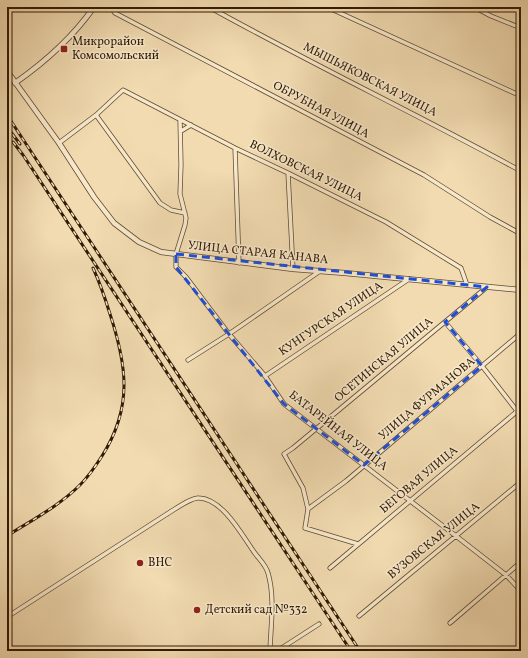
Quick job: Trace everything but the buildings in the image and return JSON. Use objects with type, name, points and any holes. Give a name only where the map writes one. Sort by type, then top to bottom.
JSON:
[{"type":"street","points":[[15,83],[29,74],[61,46],[94,7]]},
{"type":"street","name":"ОБРУБНАЯ УЛИЦА","points":[[111,7],[115,13],[424,175],[490,217],[521,234]]},
{"type":"street","name":"МЫШЬЯКОВСКАЯ УЛИЦА","points":[[209,7],[246,28],[453,134],[521,171]]},
{"type":"street","points":[[327,7],[521,96]]},
{"type":"street","points":[[474,7],[491,16],[521,28]]},
{"type":"street","name":"УЛИЦА СТАРАЯ КАНАВА","points":[[7,71],[59,143],[94,197],[114,223],[139,242],[161,252],[293,269],[521,290]]},
{"type":"street","name":"ВОЛХОВСКАЯ УЛИЦА","points":[[96,115],[123,90],[235,148],[380,219],[461,268],[467,285]]},
{"type":"street","points":[[59,143],[96,115],[160,203],[170,210],[185,213]]},
{"type":"street","points":[[176,254],[186,218],[180,194],[180,120]]},
{"type":"street","points":[[181,131],[191,125]]},
{"type":"street","points":[[235,148],[239,262]]},
{"type":"street","points":[[288,173],[293,269]]},
{"type":"street","name":"БАТАРЕЙНАЯ УЛИЦА","points":[[176,254],[176,267],[186,277],[229,334],[264,376],[284,404],[506,575],[521,591]]},
{"type":"street","points":[[188,360],[321,271]]},
{"type":"street","name":"КУНГУРСКАЯ УЛИЦА","points":[[264,376],[409,279]]},
{"type":"street","name":"ОСЕТИНСКАЯ УЛИЦА","points":[[308,510],[304,488],[284,454],[317,429],[487,287]]},
{"type":"street","points":[[445,322],[521,416]]},
{"type":"street","name":"УЛИЦА ФУРМАНОВА","points":[[308,510],[521,333]]},
{"type":"street","name":"БЕГОВАЯ УЛИЦА","points":[[330,568],[521,408]]},
{"type":"street","name":"ВУЗОВСКАЯ УЛИЦА","points":[[359,616],[521,482]]},
{"type":"street","points":[[7,617],[167,514],[198,498],[220,507],[233,520],[268,571],[272,591],[271,651]]},
{"type":"street","points":[[308,510],[305,528],[358,544]]},
{"type":"street","points":[[450,623],[521,562]]},
{"type":"street","points":[[277,651],[319,624]]},
{"type":"highlighted area","points":[[176,254],[487,287],[445,322],[482,366],[364,465],[284,404],[176,267]]},
{"type":"railway","points":[[7,115],[360,651]]},
{"type":"railway","points":[[7,127],[20,144]]},
{"type":"railway","points":[[13,142],[351,651]]},
{"type":"railway","points":[[10,534],[55,505],[83,482],[102,456],[112,438],[119,420],[123,403],[124,386],[120,351],[106,302],[93,268]]},
{"type":"place","name":"Микрорайон Комсомольский","points":[[64,49]]},
{"type":"place","name":"ВНС","points":[[140,563]]},
{"type":"place","name":"Детский сад №332","points":[[197,610]]}]
